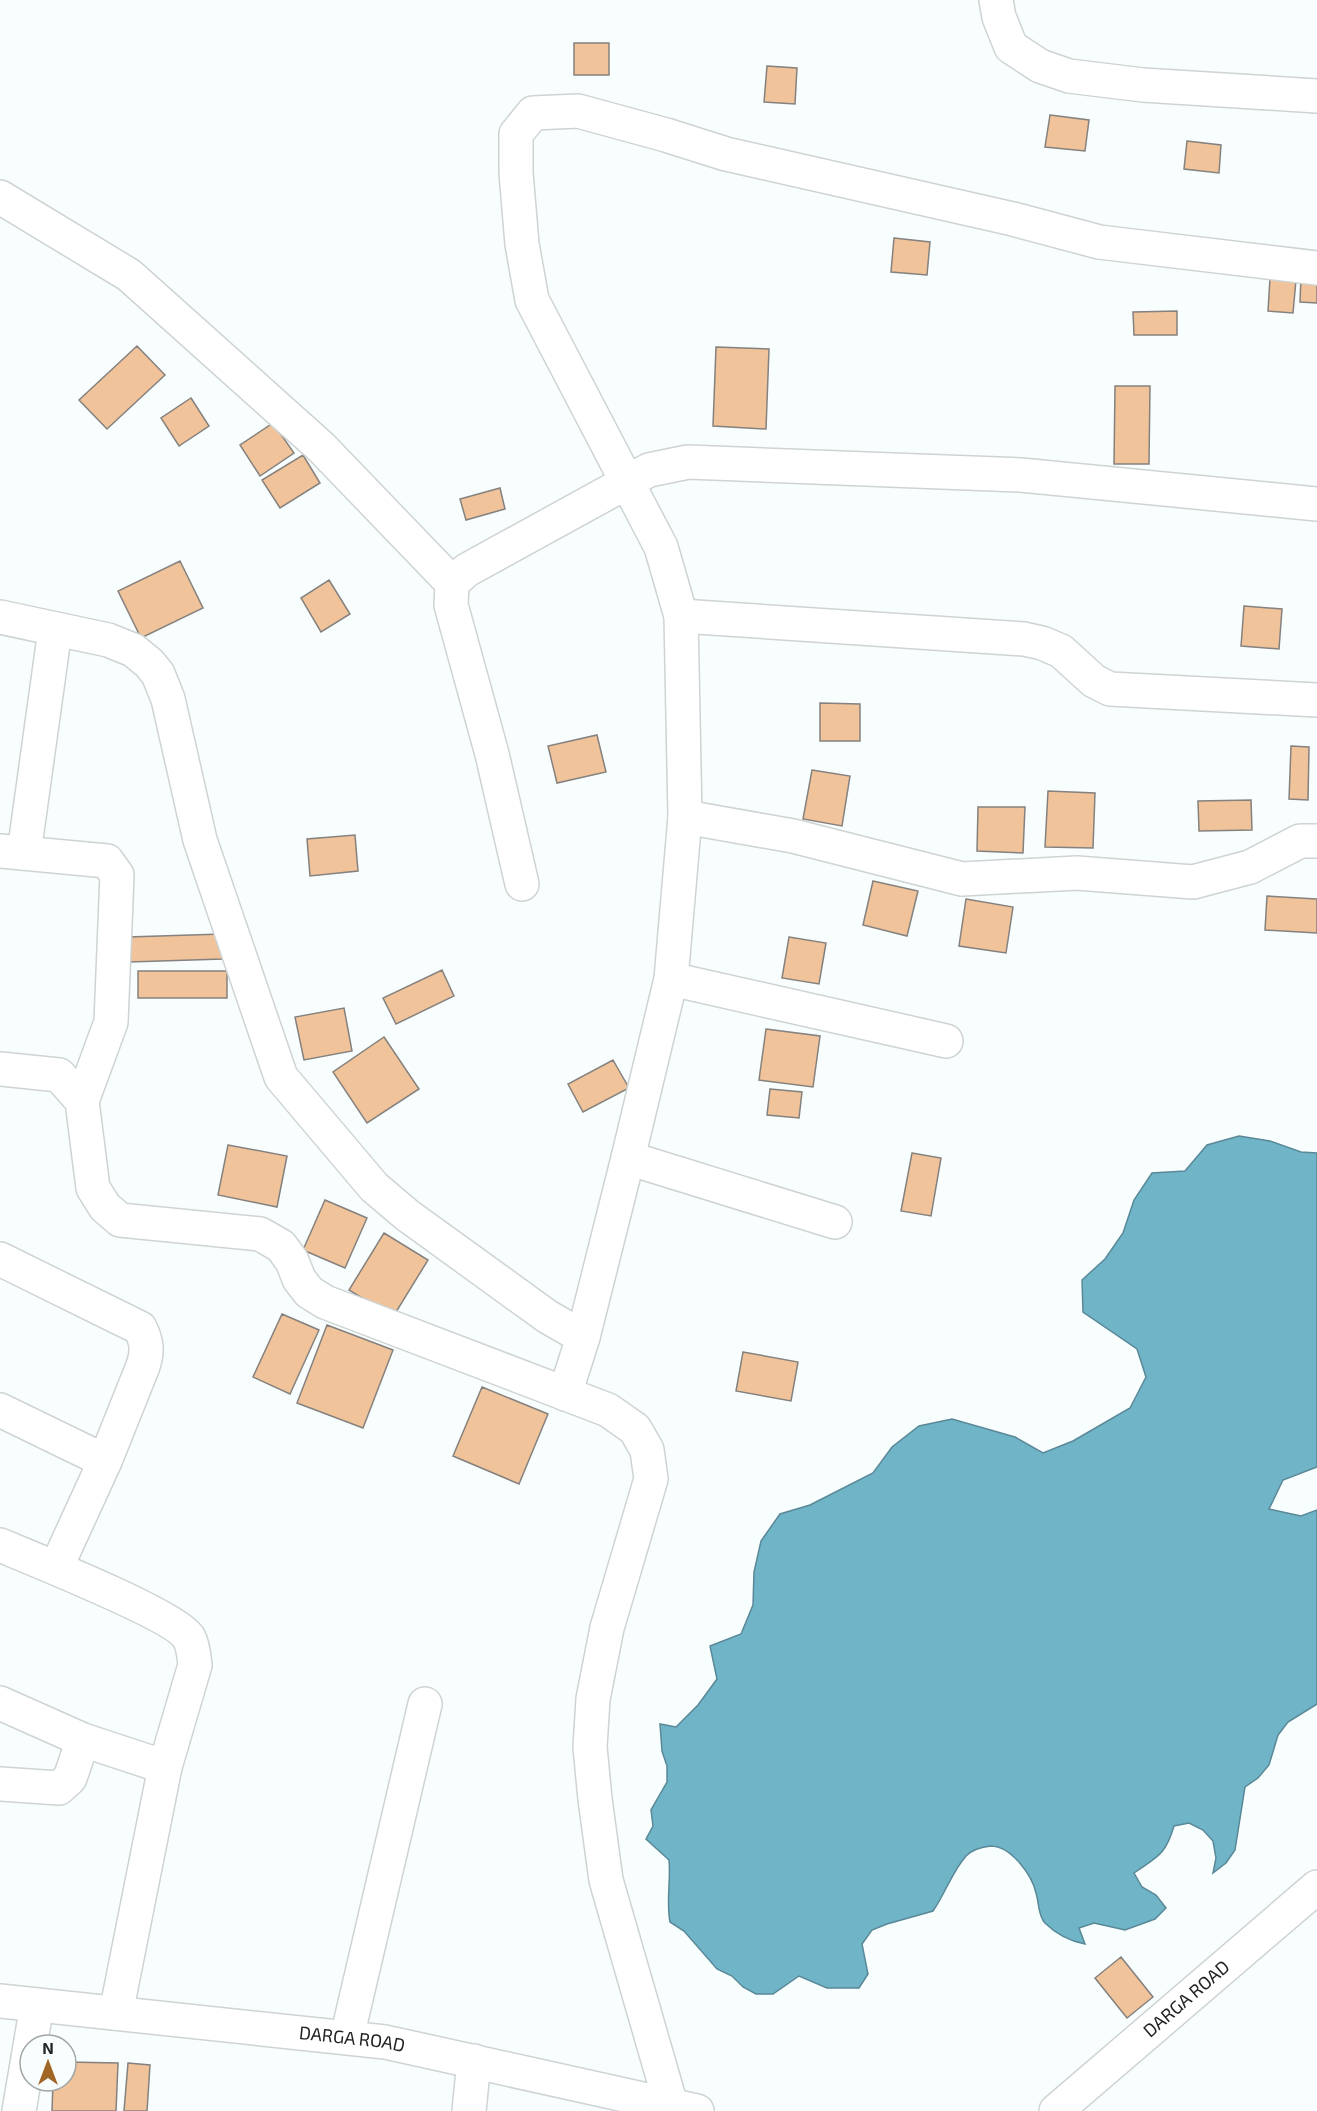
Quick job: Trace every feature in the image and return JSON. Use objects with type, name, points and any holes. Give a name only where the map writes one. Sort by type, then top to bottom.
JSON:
[{"type":"street","points":[[996,0],[999,16],[1011,47],[1040,66],[1069,76],[1143,85],[1317,96]]},
{"type":"street","points":[[565,1394],[583,1337],[671,978],[685,817],[681,616],[661,547],[532,300],[522,244],[516,173],[516,134],[533,113],[578,111],[726,154],[1013,219],[1100,242],[1317,268]]},
{"type":"street","points":[[0,197],[129,276],[321,447],[452,584]]},
{"type":"street","points":[[522,884],[492,754],[451,605],[452,584],[467,570],[649,470],[688,462],[1021,475],[1317,504]]},
{"type":"street","points":[[681,616],[1024,639],[1061,651],[1094,681],[1110,689],[1317,700]]},
{"type":"street","points":[[0,617],[108,640],[134,650],[158,674],[168,699],[204,853],[281,1077],[374,1187],[407,1215],[548,1317],[583,1337]]},
{"type":"street","points":[[55,630],[12,852],[107,861],[117,875],[111,1022],[82,1101],[93,1188],[105,1207],[120,1220],[260,1234],[281,1246],[292,1261],[299,1279],[309,1292],[324,1302],[608,1410],[635,1429],[647,1450],[651,1479],[607,1628],[593,1699],[590,1747],[606,1880],[684,2108]]},
{"type":"street","points":[[685,817],[793,836],[962,879],[1077,873],[1193,882],[1250,867],[1300,841],[1317,841]]},
{"type":"street","points":[[671,978],[946,1041]]},
{"type":"street","points":[[0,1069],[59,1075],[82,1101]]},
{"type":"street","points":[[628,1158],[835,1222]]},
{"type":"street","points":[[0,1259],[140,1328],[147,1341],[147,1354],[143,1366],[105,1461],[56,1568]]},
{"type":"street","points":[[0,1410],[105,1461]]},
{"type":"street","points":[[0,1545],[56,1568],[172,1623],[189,1637],[195,1665],[165,1767],[116,2013]]},
{"type":"street","points":[[0,1703],[83,1740],[165,1767]]},
{"type":"street","points":[[347,2037],[425,1704]]},
{"type":"street","points":[[0,1784],[59,1788],[70,1778],[83,1740]]},
{"type":"street","name":"DARGA ROAD","points":[[1056,2111],[1317,1887]]},
{"type":"street","name":"DARGA ROAD","points":[[0,2001],[385,2042],[684,2108]]},
{"type":"street","points":[[19,2111],[37,2005]]},
{"type":"street","points":[[469,2111],[474,2061]]},
{"type":"water","points":[[1239,1136],[1270,1141],[1301,1152],[1317,1153],[1317,1467],[1283,1480],[1269,1509],[1301,1516],[1317,1510],[1317,1704],[1288,1722],[1278,1735],[1269,1765],[1258,1778],[1245,1787],[1235,1850],[1226,1863],[1213,1873],[1216,1858],[1213,1841],[1203,1830],[1189,1823],[1174,1826],[1164,1850],[1134,1873],[1142,1887],[1156,1895],[1166,1908],[1155,1919],[1125,1930],[1094,1923],[1079,1928],[1085,1944],[1064,1937],[1045,1923],[1041,1917],[1034,1886],[1025,1870],[1013,1856],[999,1847],[981,1848],[974,1850],[961,1862],[933,1911],[872,1930],[862,1944],[868,1974],[859,1988],[827,1988],[799,1976],[773,1994],[756,1994],[743,1987],[732,1976],[717,1969],[684,1931],[670,1922],[669,1860],[646,1839],[653,1826],[651,1810],[667,1782],[667,1766],[662,1751],[660,1724],[676,1727],[698,1705],[717,1679],[710,1646],[741,1634],[753,1605],[754,1572],[761,1541],[780,1514],[810,1505],[873,1473],[892,1447],[919,1426],[952,1419],[1015,1437],[1043,1453],[1073,1441],[1130,1408],[1146,1377],[1137,1349],[1083,1312],[1082,1280],[1105,1259],[1123,1233],[1134,1200],[1152,1173],[1185,1171],[1207,1145]]},
{"type":"building","points":[[574,43],[609,43],[609,75],[574,75]]},
{"type":"building","points":[[767,66],[797,68],[795,104],[764,102]]},
{"type":"building","points":[[1050,115],[1089,120],[1085,151],[1045,147]]},
{"type":"building","points":[[1187,141],[1221,145],[1219,173],[1184,169]]},
{"type":"building","points":[[894,238],[930,242],[927,275],[891,272]]},
{"type":"building","points":[[1301,277],[1317,277],[1317,303],[1300,302]]},
{"type":"building","points":[[1270,278],[1296,280],[1293,313],[1268,311]]},
{"type":"building","points":[[1177,311],[1177,335],[1134,335],[1133,312]]},
{"type":"building","points":[[137,346],[165,375],[107,429],[79,400]]},
{"type":"building","points":[[716,347],[769,349],[766,429],[713,426]]},
{"type":"building","points":[[1115,386],[1150,386],[1149,464],[1114,464]]},
{"type":"building","points":[[191,398],[209,426],[179,446],[161,418]]},
{"type":"building","points":[[273,423],[294,453],[260,476],[240,445]]},
{"type":"building","points":[[303,455],[320,483],[280,508],[262,480]]},
{"type":"building","points":[[500,488],[505,509],[466,520],[460,499]]},
{"type":"building","points":[[180,561],[203,608],[141,638],[118,591]]},
{"type":"building","points":[[329,580],[350,614],[321,632],[301,598]]},
{"type":"building","points":[[1244,606],[1282,609],[1279,649],[1241,646]]},
{"type":"building","points":[[820,703],[860,704],[860,741],[820,741]]},
{"type":"building","points":[[597,735],[606,772],[557,783],[548,746]]},
{"type":"building","points":[[1291,746],[1309,747],[1308,800],[1289,799]]},
{"type":"building","points":[[812,770],[850,776],[842,826],[803,819]]},
{"type":"building","points":[[1048,791],[1095,793],[1093,848],[1045,847]]},
{"type":"building","points":[[1251,800],[1252,830],[1199,831],[1198,801]]},
{"type":"building","points":[[978,807],[1025,807],[1023,853],[977,851]]},
{"type":"building","points":[[355,835],[358,871],[310,876],[307,839]]},
{"type":"building","points":[[873,881],[918,891],[907,936],[863,925]]},
{"type":"building","points":[[1267,896],[1317,899],[1317,933],[1265,930]]},
{"type":"building","points":[[966,899],[1013,907],[1006,953],[959,946]]},
{"type":"building","points":[[222,934],[223,959],[129,962],[128,937]]},
{"type":"building","points":[[789,937],[826,943],[819,984],[782,978]]},
{"type":"building","points":[[442,970],[454,996],[396,1024],[383,998]]},
{"type":"building","points":[[138,971],[227,971],[227,998],[138,998]]},
{"type":"building","points":[[344,1008],[352,1051],[304,1060],[295,1017]]},
{"type":"building","points":[[766,1029],[820,1036],[813,1087],[759,1080]]},
{"type":"building","points":[[384,1037],[419,1089],[367,1123],[333,1072]]},
{"type":"building","points":[[613,1060],[629,1088],[583,1112],[568,1084]]},
{"type":"building","points":[[770,1089],[802,1092],[799,1118],[767,1115]]},
{"type":"building","points":[[228,1145],[287,1156],[277,1207],[218,1195]]},
{"type":"building","points":[[912,1153],[941,1158],[931,1216],[901,1211]]},
{"type":"building","points":[[325,1200],[367,1218],[345,1268],[303,1250]]},
{"type":"building","points":[[384,1233],[428,1260],[393,1317],[349,1290]]},
{"type":"building","points":[[282,1314],[319,1330],[290,1394],[253,1377]]},
{"type":"building","points":[[327,1325],[393,1350],[363,1428],[297,1403]]},
{"type":"building","points":[[743,1352],[798,1362],[791,1401],[736,1391]]},
{"type":"building","points":[[482,1387],[548,1414],[519,1484],[453,1456]]},
{"type":"building","points":[[1121,1957],[1153,1997],[1127,2018],[1095,1978]]},
{"type":"building","points":[[78,2062],[118,2063],[116,2111],[52,2111],[53,2093],[78,2093]]},
{"type":"building","points":[[128,2063],[150,2065],[147,2111],[124,2111]]}]
